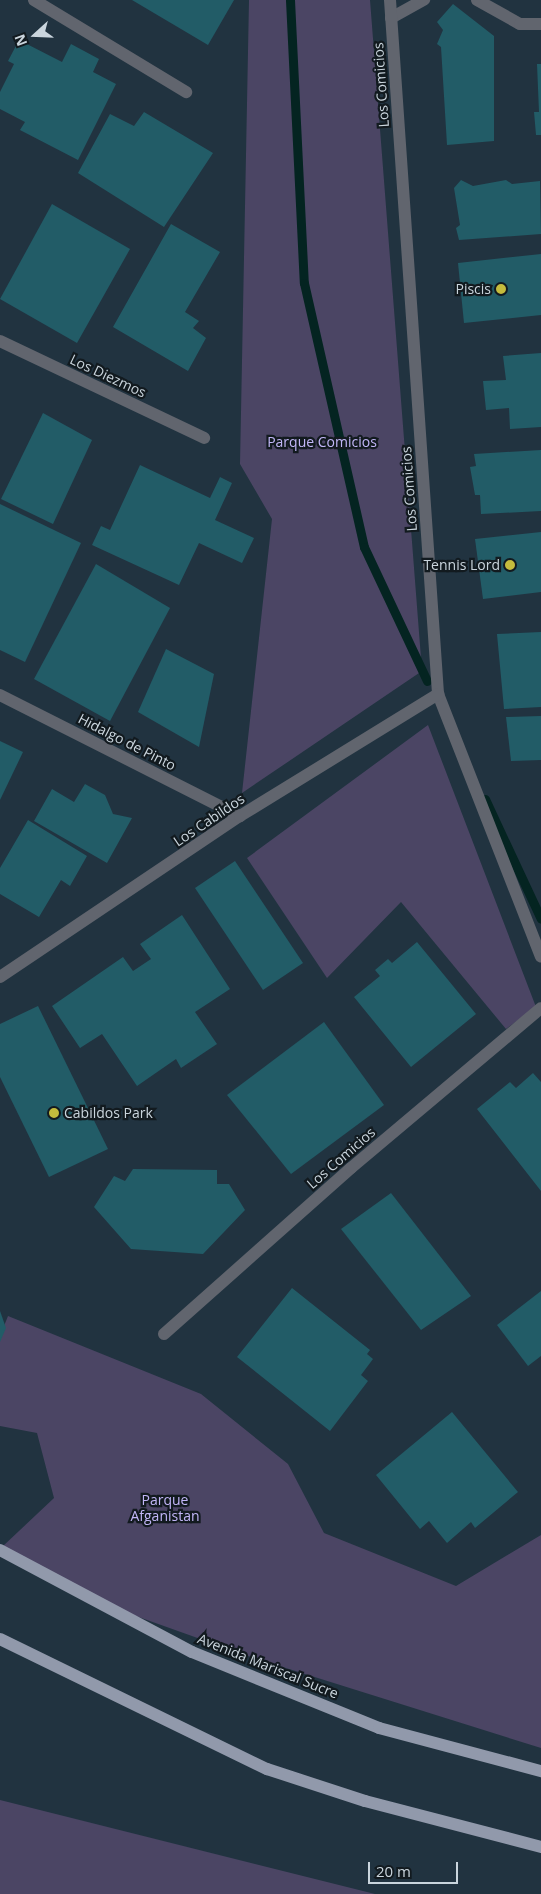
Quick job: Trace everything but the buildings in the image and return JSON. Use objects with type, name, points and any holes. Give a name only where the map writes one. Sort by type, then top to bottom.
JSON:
[{"type":"main road","name":"Avenida Mariscal Sucre","points":[[0,1550],[192,1652],[379,1728],[541,1771]]},
{"type":"main road","points":[[0,1639],[267,1769],[365,1801],[541,1847]]},
{"type":"street","points":[[34,0],[186,92]]},
{"type":"street","name":"Los Comicios","points":[[390,0],[438,694],[541,957]]},
{"type":"street","points":[[391,18],[424,0]]},
{"type":"street","points":[[477,0],[520,24],[541,24]]},
{"type":"street","name":"Los Diezmos","points":[[0,341],[204,438]]},
{"type":"street","name":"Los Cabildos","points":[[0,977],[240,816],[438,694]]},
{"type":"street","name":"Hidalgo de Pinto","points":[[0,695],[240,816]]},
{"type":"street","name":"Los Comicios","points":[[164,1334],[351,1168],[541,1008]]},
{"type":"green space","name":"Parque Comicios","points":[[249,0],[370,0],[422,671],[242,793],[272,519],[240,464]]},
{"type":"green space","points":[[428,725],[536,1007],[506,1029],[401,902],[327,978],[247,858]]},
{"type":"green space","name":"Parque Afganistan","points":[[8,1316],[201,1394],[288,1464],[324,1533],[456,1586],[541,1535],[541,1748],[248,1656],[91,1600],[2,1547],[54,1498],[37,1433],[0,1426],[0,1336]]},
{"type":"green space","points":[[0,1800],[375,1894],[0,1894]]},
{"type":"waterway","points":[[290,0],[304,283],[364,547],[427,681]]},
{"type":"waterway","points":[[485,799],[541,919]]},
{"type":"place","name":"Piscis","points":[[501,289]]},
{"type":"place","name":"Tennis Lord","points":[[510,565]]},
{"type":"place","name":"Cabildos Park","points":[[54,1113]]}]
